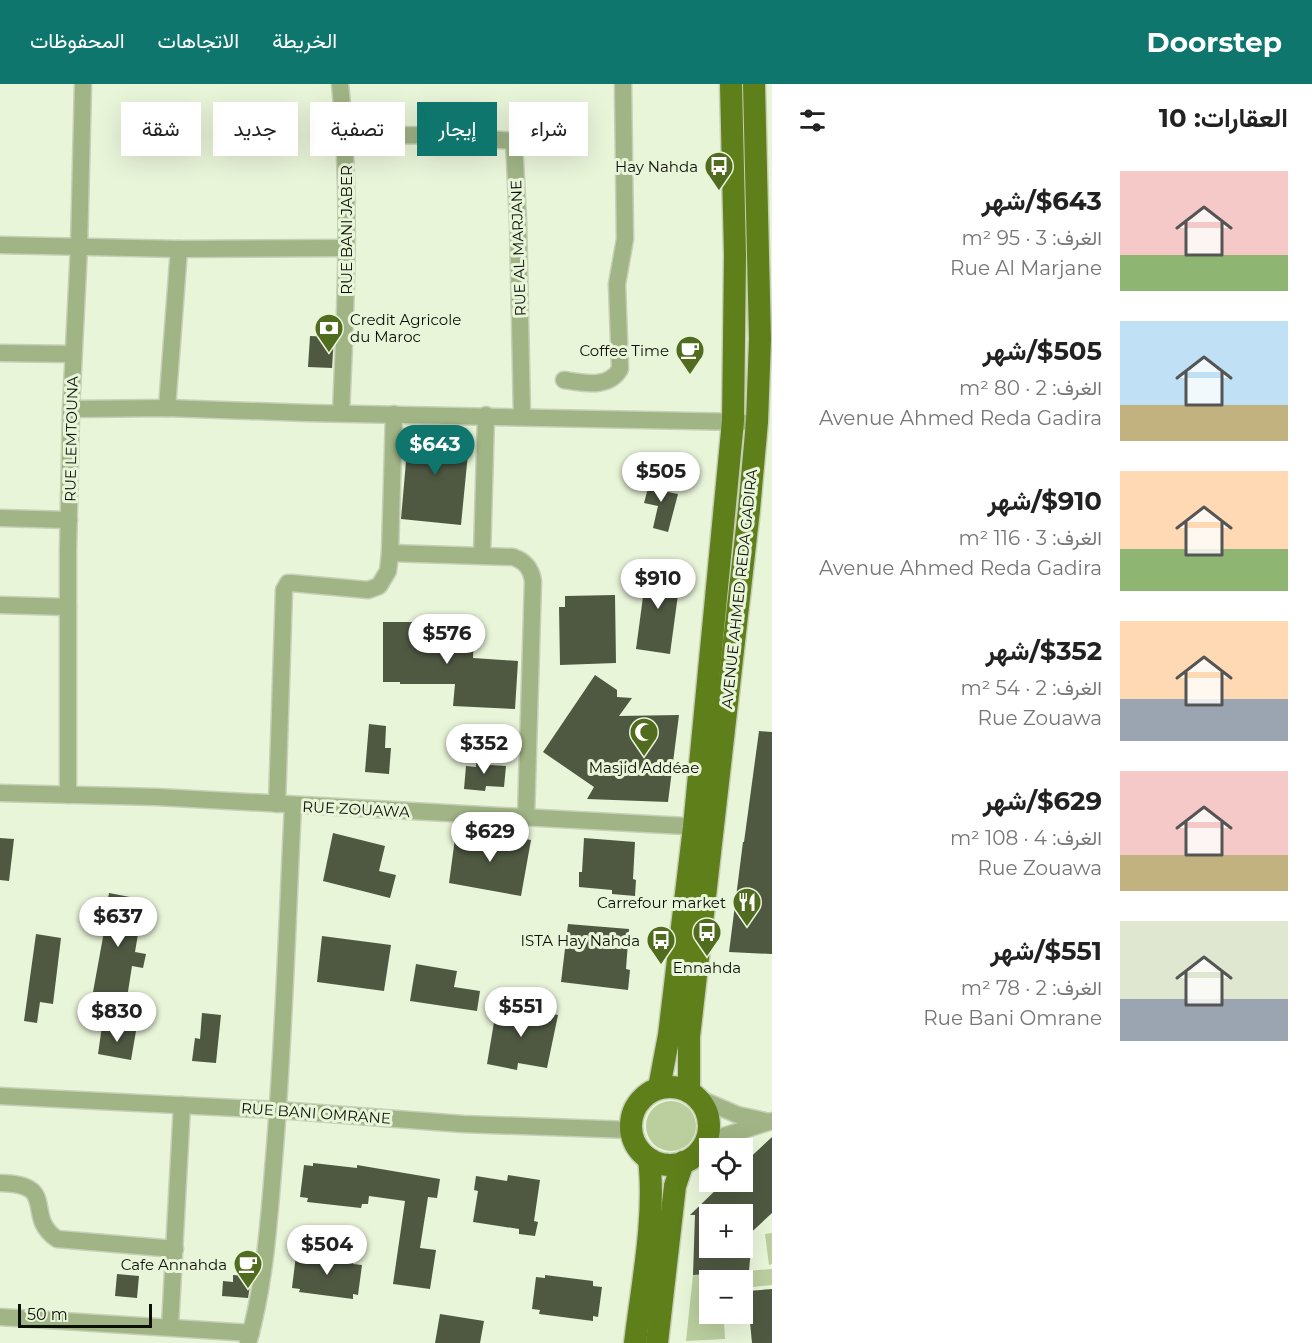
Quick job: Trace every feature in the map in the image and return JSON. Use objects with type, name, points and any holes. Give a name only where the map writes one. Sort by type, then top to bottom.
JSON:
[{"type":"main road","name":"AVENUE AHMED REDA GADIRA","points":[[693,1095],[689,1037],[733,421],[735,255],[731,84]]},
{"type":"main road","name":"AVENUE AHMED REDA GADIRA","points":[[659,1088],[703,827],[749,510],[766,339],[754,84]]},
{"type":"main road","points":[[657,1343],[675,1186],[691,1157],[707,1139],[709,1124],[706,1110],[693,1095],[679,1088],[659,1088],[649,1093],[641,1100],[632,1119],[631,1130],[636,1145],[649,1159],[660,1164],[671,1165],[691,1157]]},
{"type":"main road","points":[[635,1343],[649,1223],[652,1181],[649,1159]]},
{"type":"street","name":"RUE LEMTOUNA","points":[[68,795],[71,409],[79,248],[83,84]]},
{"type":"street","name":"RUE BANI JABER","points":[[340,84],[342,102]]},
{"type":"street","points":[[564,380],[585,384],[605,382],[617,375],[620,369],[617,284],[625,239],[623,84]]},
{"type":"street","name":"RUE AL MARJANE","points":[[405,135],[437,135],[514,141],[522,416]]},
{"type":"street","name":"RUE BANI JABER","points":[[341,413],[346,156]]},
{"type":"street","points":[[0,245],[179,249],[346,248]]},
{"type":"street","points":[[167,408],[179,249]]},
{"type":"street","points":[[0,353],[73,354]]},
{"type":"street","points":[[71,409],[167,408],[757,422]]},
{"type":"street","points":[[0,1317],[170,1328],[249,1338],[263,1272],[278,1110],[285,805],[285,586],[291,583],[368,591],[384,580],[390,553],[394,414]]},
{"type":"street","points":[[482,556],[486,415]]},
{"type":"street","points":[[0,518],[69,520]]},
{"type":"street","points":[[390,553],[513,557],[526,564],[532,574],[526,817]]},
{"type":"street","points":[[0,605],[68,607]]},
{"type":"street","name":"RUE ZOUAWA","points":[[0,793],[157,797],[703,827]]},
{"type":"street","points":[[693,1095],[738,1115],[770,1122]]},
{"type":"street","name":"RUE BANI OMRANE","points":[[0,1096],[278,1110],[463,1124],[631,1130]]},
{"type":"street","points":[[170,1328],[182,1106]]},
{"type":"street","points":[[691,1157],[724,1136],[770,1122]]},
{"type":"street","points":[[0,1183],[23,1185],[34,1191],[47,1230],[57,1239],[175,1249]]},
{"type":"green space","points":[[666,1101],[676,1101],[689,1108],[696,1121],[696,1131],[689,1144],[676,1151],[666,1151],[657,1147],[650,1140],[646,1131],[646,1121],[650,1112],[657,1105]]},
{"type":"green space","points":[[772,1233],[772,1264],[769,1265],[765,1234]]},
{"type":"green space","points":[[772,1269],[772,1285],[753,1287],[753,1270]]},
{"type":"green space","points":[[693,1275],[699,1275],[699,1324],[724,1324],[725,1339],[686,1341]]},
{"type":"building","points":[[310,336],[334,337],[332,368],[308,367]]},
{"type":"building","points":[[409,427],[470,433],[461,525],[401,519]]},
{"type":"building","points":[[651,477],[670,482],[668,492],[678,494],[668,532],[653,528],[658,506],[644,503]]},
{"type":"building","points":[[647,567],[681,572],[670,654],[636,649]]},
{"type":"building","points":[[615,595],[616,663],[560,665],[559,607],[565,607],[565,596]]},
{"type":"building","points":[[383,622],[434,622],[434,633],[474,636],[473,658],[518,661],[515,709],[453,706],[455,684],[383,682]]},
{"type":"building","points":[[595,675],[617,690],[617,697],[632,698],[619,716],[679,715],[668,802],[587,799],[594,787],[543,752]]},
{"type":"building","points":[[369,724],[386,726],[385,748],[391,748],[389,774],[365,772]]},
{"type":"building","points":[[759,731],[772,732],[772,954],[729,952]]},
{"type":"building","points":[[477,755],[491,756],[490,765],[506,766],[504,787],[486,786],[485,791],[464,789],[466,766],[476,767]]},
{"type":"building","points":[[456,831],[509,840],[510,836],[531,840],[521,896],[449,883]]},
{"type":"building","points":[[333,833],[385,846],[379,871],[396,875],[390,898],[323,881]]},
{"type":"building","points":[[0,838],[14,839],[9,881],[0,880]]},
{"type":"building","points":[[584,838],[635,842],[633,879],[636,880],[635,896],[612,894],[612,890],[579,887]]},
{"type":"building","points":[[109,893],[135,898],[131,920],[140,922],[135,952],[146,954],[143,968],[132,966],[127,998],[93,992]]},
{"type":"building","points":[[568,924],[629,929],[626,969],[630,970],[628,990],[561,982]]},
{"type":"building","points":[[36,934],[61,938],[53,1004],[40,1002],[37,1023],[24,1021]]},
{"type":"building","points":[[322,936],[391,945],[384,991],[317,982]]},
{"type":"building","points":[[416,964],[457,971],[454,987],[480,991],[477,1011],[410,1001]]},
{"type":"building","points":[[497,1004],[558,1015],[547,1068],[518,1063],[517,1070],[487,1064]]},
{"type":"building","points":[[202,1013],[221,1015],[216,1063],[192,1061],[195,1038],[200,1039]]},
{"type":"building","points":[[102,1026],[136,1031],[131,1060],[98,1054]]},
{"type":"building","points":[[772,1137],[772,1213],[753,1231],[753,1204],[701,1204],[714,1192],[753,1192],[753,1155]]},
{"type":"building","points":[[313,1163],[357,1168],[357,1165],[440,1179],[437,1198],[428,1197],[420,1248],[436,1250],[430,1289],[393,1284],[405,1201],[369,1196],[368,1204],[362,1204],[361,1208],[307,1202],[308,1198],[300,1197],[304,1165],[313,1166]]},
{"type":"building","points":[[508,1175],[540,1180],[534,1221],[538,1222],[535,1236],[519,1234],[519,1229],[473,1222],[478,1191],[474,1190],[476,1176],[507,1181]]},
{"type":"building","points":[[699,1206],[699,1258],[750,1258],[749,1270],[699,1270],[699,1275],[693,1275],[695,1215],[690,1215]]},
{"type":"building","points":[[305,1253],[353,1259],[353,1264],[362,1265],[358,1295],[353,1294],[353,1299],[299,1292],[300,1289],[292,1288],[296,1255],[305,1256]]},
{"type":"building","points":[[117,1274],[139,1276],[137,1298],[115,1296]]},
{"type":"building","points":[[233,1275],[248,1276],[248,1279],[251,1279],[248,1298],[222,1296],[223,1281],[233,1282]]},
{"type":"building","points":[[545,1275],[593,1281],[593,1286],[602,1287],[598,1317],[593,1316],[593,1321],[539,1314],[540,1310],[532,1309],[536,1277],[545,1278]]},
{"type":"building","points":[[772,1289],[772,1343],[752,1343],[750,1324],[753,1324],[753,1291]]},
{"type":"building","points":[[440,1314],[484,1321],[480,1343],[435,1343]]},
{"type":"place","name":"Hay Nahda","points":[[719,192]]},
{"type":"place","name":"Credit Agricole du Maroc","points":[[329,354]]},
{"type":"place","name":"Coffee Time","points":[[690,376]]},
{"type":"place","name":"Masjid Addéae","points":[[644,758]]},
{"type":"place","name":"Carrefour market","points":[[747,928]]},
{"type":"place","name":"Ennahda","points":[[707,958]]},
{"type":"place","name":"ISTA Hay Nahda","points":[[661,966]]},
{"type":"place","name":"Cafe Annahda","points":[[248,1290]]}]
